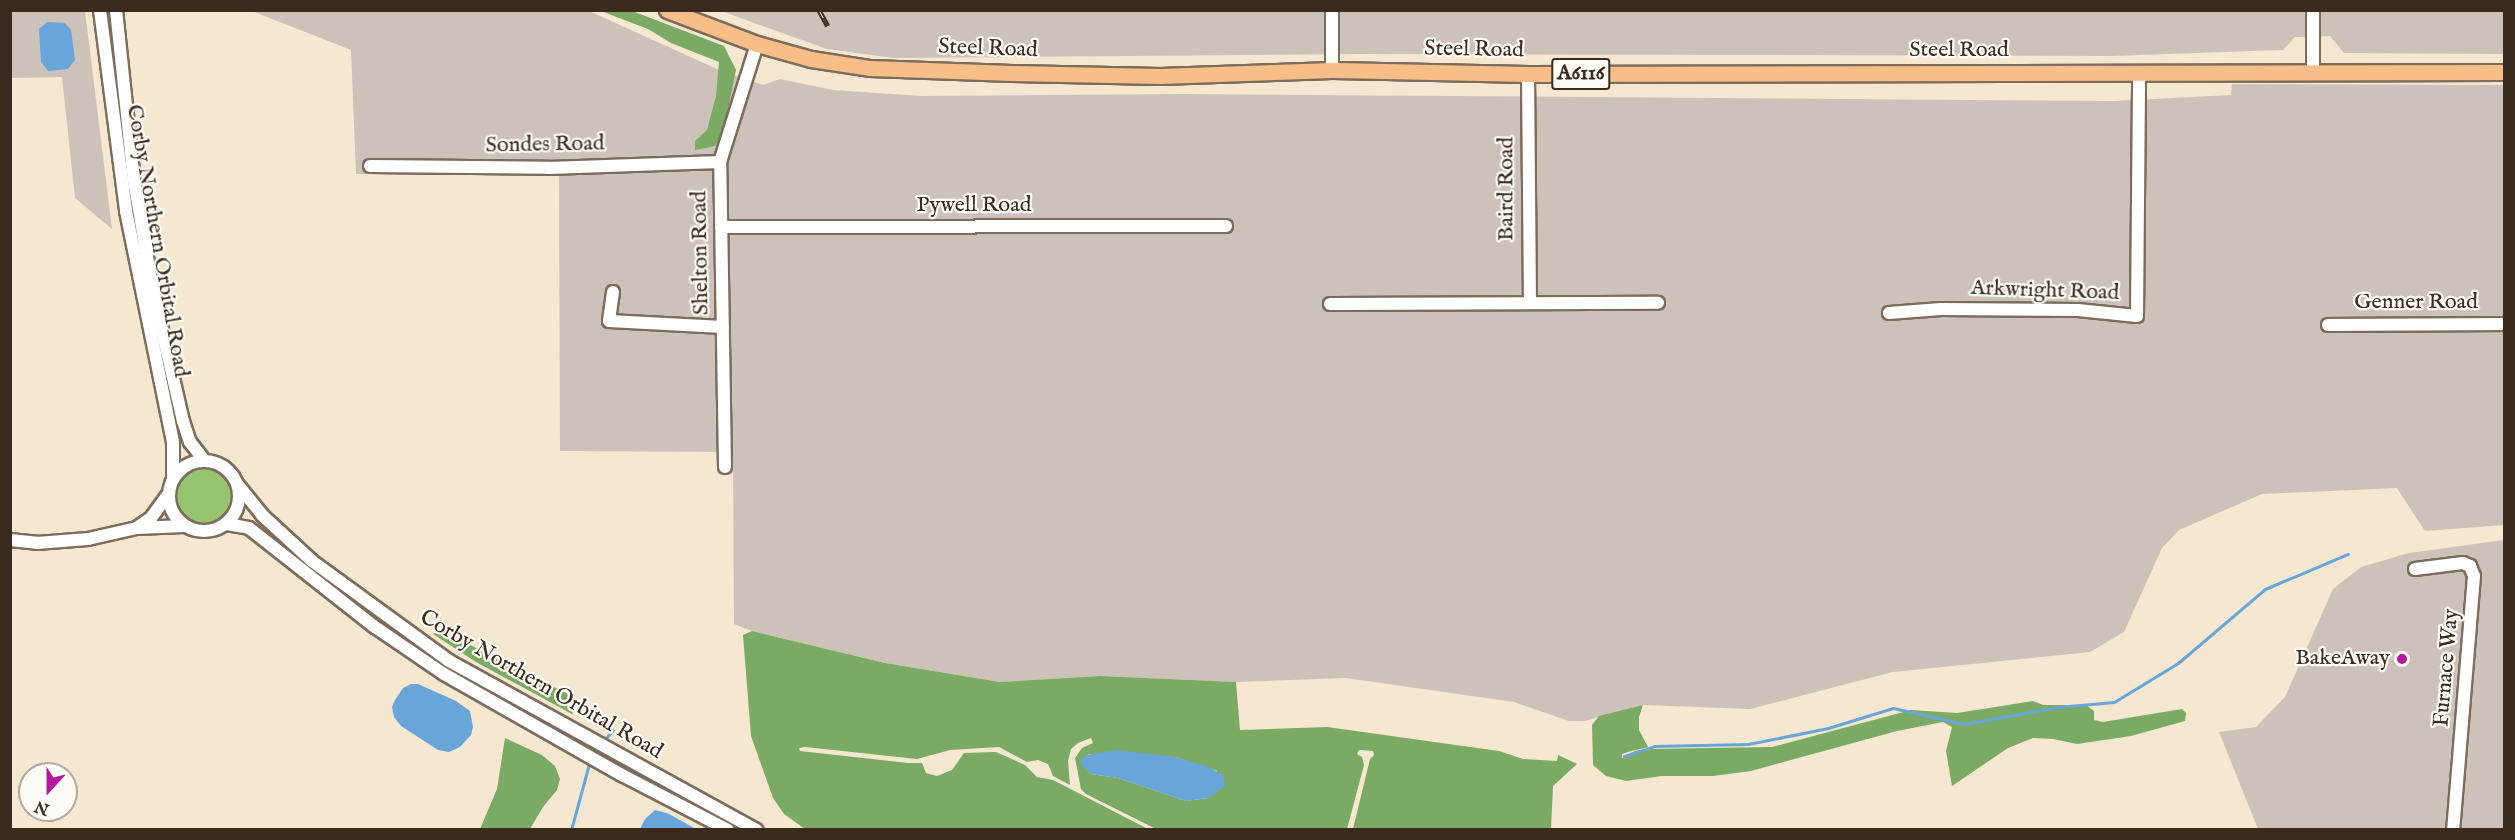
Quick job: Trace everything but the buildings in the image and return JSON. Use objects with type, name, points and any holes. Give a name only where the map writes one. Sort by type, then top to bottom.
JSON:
[{"type":"main road","name":"Steel Road","points":[[667,10],[757,44],[811,59],[870,68],[1160,76],[1332,70],[1528,74],[2505,72]]},
{"type":"street","name":"Corby Northern Orbital Road","points":[[100,10],[126,211],[173,442],[173,478]]},
{"type":"street","name":"Corby Northern Orbital Road","points":[[116,10],[134,180],[152,286],[183,421],[190,442],[204,460]]},
{"type":"street","points":[[1332,10],[1332,70]]},
{"type":"street","points":[[2313,10],[2313,72]]},
{"type":"street","name":"Shelton Road","points":[[725,467],[720,162],[757,44]]},
{"type":"street","name":"Arkwright Road","points":[[1889,313],[1941,309],[2067,310],[2138,316],[2139,73]]},
{"type":"street","name":"Baird Road","points":[[1528,74],[1530,303]]},
{"type":"street","name":"Sondes Road","points":[[370,166],[549,168],[720,162]]},
{"type":"street","name":"Pywell Road","points":[[722,227],[1226,226]]},
{"type":"street","points":[[612,292],[609,321],[723,327]]},
{"type":"street","points":[[1330,304],[1658,303]]},
{"type":"street","name":"Genner Road","points":[[2328,325],[2505,324]]},
{"type":"street","points":[[10,540],[37,543],[88,539],[137,528],[184,526],[203,532],[213,531],[227,524],[238,506],[238,485],[225,468],[204,460],[181,468],[173,478],[168,495],[151,518],[137,528]]},
{"type":"street","name":"Corby Northern Orbital Road","points":[[238,485],[262,514],[312,561],[379,613],[449,661],[629,762],[757,830]]},
{"type":"street","points":[[168,495],[172,511],[184,526]]},
{"type":"street","name":"Corby Northern Orbital Road","points":[[227,524],[249,528],[375,627],[444,674],[622,775],[728,830]]},
{"type":"street","name":"Furnace Way","points":[[2415,568],[2463,563],[2470,566],[2474,576],[2453,830]]},
{"type":"shaded area","points":[[2504,10],[2504,54],[2344,53],[2330,36],[2295,37],[2283,50],[2110,56],[1360,54],[894,58],[827,49],[721,11]]},
{"type":"shaded area","points":[[10,11],[85,11],[112,229],[75,198],[62,77],[11,78]]},
{"type":"shaded area","points":[[252,11],[589,11],[717,69],[763,85],[780,79],[833,90],[922,96],[1184,94],[2114,101],[2231,95],[2232,84],[2504,85],[2504,525],[2425,531],[2397,488],[2262,494],[2179,530],[2162,548],[2124,632],[2090,652],[1893,672],[1750,709],[1643,705],[1585,721],[1569,721],[1514,702],[1346,678],[1236,682],[1100,676],[1000,682],[885,663],[752,631],[734,624],[733,452],[560,451],[559,173],[356,174],[351,50]]},
{"type":"shaded area","points":[[2504,540],[2504,829],[2258,829],[2219,732],[2256,727],[2285,697],[2333,589],[2361,567],[2409,553]]},
{"type":"green space","points":[[601,11],[632,11],[724,46],[736,70],[723,134],[715,146],[695,150],[695,141],[707,130],[716,96],[719,62],[671,43],[648,29]]},
{"type":"green space","points":[[199,468],[209,468],[224,476],[230,485],[232,496],[230,507],[224,516],[209,524],[199,524],[188,519],[181,512],[176,501],[176,491],[181,480],[188,473]]},
{"type":"green space","points":[[440,630],[566,693],[574,701],[576,707],[572,714],[476,662],[433,634]]},
{"type":"green space","points":[[752,631],[885,663],[1000,682],[1100,676],[1236,682],[1240,730],[1327,727],[1499,751],[1523,759],[1557,761],[1558,755],[1577,764],[1553,786],[1551,829],[1353,829],[1370,759],[1374,755],[1373,751],[1359,750],[1357,754],[1362,757],[1364,765],[1347,829],[1158,830],[1086,794],[1081,789],[1075,758],[1082,748],[1093,743],[1091,738],[1078,743],[1071,749],[1068,761],[1070,785],[1053,776],[1048,764],[1038,760],[1027,762],[999,747],[950,750],[917,759],[805,747],[799,748],[800,751],[922,763],[926,773],[937,776],[952,770],[964,753],[996,752],[1025,765],[1037,777],[1053,780],[1148,829],[805,829],[784,814],[773,798],[751,736],[743,635]],"holes":[[[1089,754],[1175,757],[1217,771],[1208,798],[1186,801],[1118,778],[1091,774],[1081,761]]]},
{"type":"green space","points":[[2033,701],[2043,705],[2086,705],[2094,711],[2094,720],[2103,722],[2182,709],[2186,713],[2185,721],[2131,736],[2077,744],[2033,738],[2008,748],[1952,786],[1946,751],[1952,727],[1943,722],[1897,731],[1751,771],[1713,776],[1662,776],[1626,781],[1606,776],[1593,765],[1592,725],[1599,716],[1643,705],[1639,717],[1639,730],[1648,747],[1622,754],[1622,758],[1635,751],[1649,749],[1772,747],[1911,710],[1957,713]]},
{"type":"green space","points":[[505,738],[542,755],[555,766],[560,779],[557,790],[543,807],[530,829],[480,829],[497,789]]},
{"type":"water","points":[[47,22],[65,23],[71,30],[75,60],[68,69],[48,71],[41,62],[39,29]]},
{"type":"water","points":[[411,684],[418,684],[456,701],[470,711],[473,727],[471,735],[460,747],[449,752],[438,750],[401,726],[394,717],[392,707],[395,700],[403,688]]},
{"type":"water","points":[[1116,750],[1175,757],[1206,766],[1223,775],[1225,786],[1208,798],[1186,801],[1118,778],[1091,774],[1081,765],[1081,760],[1086,755]]},
{"type":"water","points":[[655,810],[667,813],[696,829],[640,829],[645,819]]},
{"type":"waterway","points":[[1624,756],[1654,746],[1748,744],[1828,728],[1893,708],[1964,724],[2058,707],[2114,702],[2178,663],[2265,589],[2348,554]]},
{"type":"waterway","points":[[602,742],[613,730]]},
{"type":"waterway","points":[[571,830],[590,760]]},
{"type":"railway","points":[[819,10],[828,26]]},
{"type":"place","name":"BakeAway","points":[[2402,659]]}]
